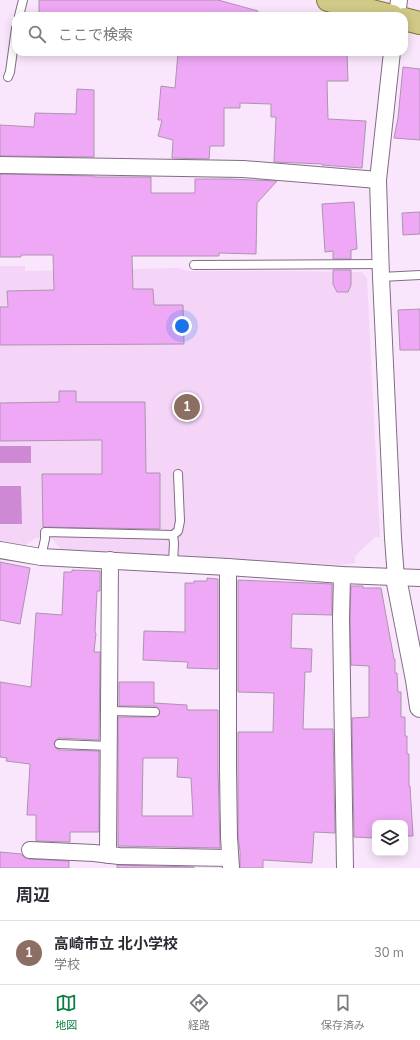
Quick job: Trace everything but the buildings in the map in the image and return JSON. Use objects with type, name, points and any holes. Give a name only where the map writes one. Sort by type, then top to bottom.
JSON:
[{"type":"main road","points":[[328,0],[376,12]]},
{"type":"main road","points":[[408,20],[420,23]]},
{"type":"street","points":[[398,12],[399,0]]},
{"type":"street","points":[[392,56],[378,180],[381,271],[396,578],[418,680],[420,707]]},
{"type":"street","points":[[0,164],[243,169],[378,180]]},
{"type":"street","points":[[0,550],[41,556],[342,575],[420,578]]},
{"type":"street","points":[[108,855],[110,560]]},
{"type":"street","points":[[30,850],[230,863],[228,769],[228,567]]},
{"type":"street","points":[[342,575],[345,868]]},
{"type":"lane","points":[[20,12],[22,0]]},
{"type":"lane","points":[[8,77],[12,56]]},
{"type":"lane","points":[[194,265],[381,271],[420,275]]},
{"type":"lane","points":[[41,556],[45,532],[173,535],[178,531],[180,521],[178,474]]},
{"type":"lane","points":[[173,535],[173,564]]},
{"type":"lane","points":[[109,711],[155,712]]},
{"type":"lane","points":[[59,744],[109,746]]},
{"type":"shaded area","points":[[0,266],[25,266],[25,271],[178,268],[189,271],[362,272],[367,278],[380,537],[375,537],[355,556],[355,563],[341,565],[61,549],[52,539],[36,538],[25,545],[0,541]]},
{"type":"shaded area","points":[[0,446],[31,446],[31,463],[0,463]]},
{"type":"shaded area","points":[[0,486],[21,486],[22,524],[0,524]]},
{"type":"place","name":"高崎市立 北小学校","points":[[187,407]]}]
